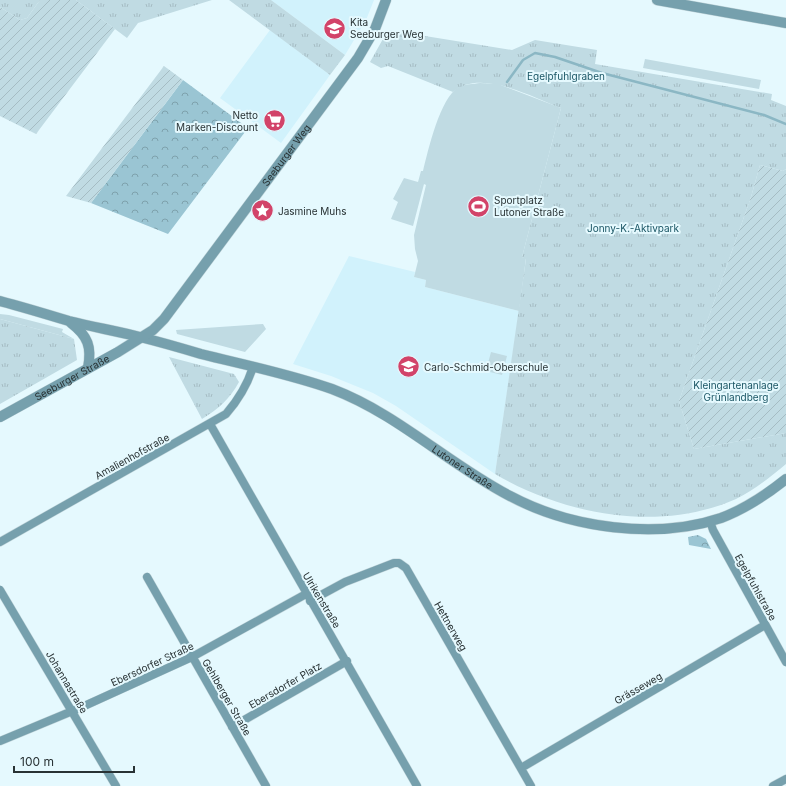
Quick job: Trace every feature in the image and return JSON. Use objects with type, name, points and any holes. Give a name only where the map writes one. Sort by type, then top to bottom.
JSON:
[{"type":"street","name":"Seeburger Weg","points":[[142,337],[164,319],[358,58],[375,30],[386,0]]},
{"type":"street","points":[[657,0],[786,23]]},
{"type":"street","name":"Lutoner Straße","points":[[0,301],[68,320],[142,337],[319,385],[369,405],[510,496],[557,516],[604,526],[638,528],[664,528],[710,521],[754,503],[786,479]]},
{"type":"street","points":[[68,320],[81,330],[86,338],[90,349],[88,368]]},
{"type":"street","name":"Seeburger Straße","points":[[0,417],[88,368],[104,361],[142,337]]},
{"type":"street","name":"Amalienhofstraße","points":[[0,542],[226,414],[240,398],[248,383],[253,367]]},
{"type":"street","name":"Ulrikenstraße","points":[[210,424],[308,597],[347,661],[417,786]]},
{"type":"street","name":"Egelpfuhlstraße","points":[[710,521],[713,530],[786,662]]},
{"type":"street","name":"Hettnerweg","points":[[308,597],[394,563],[399,563],[406,568],[531,786]]},
{"type":"street","name":"Gehlberger Straße","points":[[146,577],[266,786]]},
{"type":"street","name":"Johannastraße","points":[[0,590],[116,786]]},
{"type":"street","name":"Ebersdorfer Straße","points":[[0,741],[72,711],[192,657],[308,597]]},
{"type":"street","name":"Grässeweg","points":[[521,768],[765,625]]},
{"type":"street","name":"Ebersdorfer Platz","points":[[232,727],[347,661]]},
{"type":"street","points":[[773,786],[786,779]]},
{"type":"shaded area","name":"Kita Seeburger Weg","points":[[271,0],[374,0],[366,20],[345,55]]},
{"type":"shaded area","points":[[270,30],[330,75],[281,143],[220,98]]},
{"type":"shaded area","name":"Carlo-Schmid-Oberschule","points":[[349,256],[415,272],[414,277],[426,280],[425,287],[519,311],[495,474],[396,406],[373,393],[331,376],[293,364]]},
{"type":"green space","points":[[0,0],[40,0],[27,18],[20,20],[0,7]]},
{"type":"green space","points":[[40,0],[76,0],[115,29],[36,134],[0,116],[0,7],[20,20],[27,18]]},
{"type":"green space","points":[[76,0],[212,0],[138,23],[127,38]]},
{"type":"green space","points":[[229,0],[271,0],[345,55],[330,75]]},
{"type":"green space","name":"Jonny-K.-Aktivpark","points":[[388,30],[512,50],[535,40],[597,50],[595,64],[772,94],[771,100],[786,106],[786,169],[783,171],[760,165],[751,197],[679,401],[694,449],[786,433],[786,464],[756,487],[736,499],[706,509],[676,515],[644,517],[613,515],[582,509],[551,500],[522,488],[495,474],[526,259],[522,257],[561,108],[506,87],[477,83],[464,85],[453,92],[388,66],[381,68],[370,62]]},
{"type":"green space","points":[[645,59],[761,80],[759,89],[643,68]]},
{"type":"green space","points":[[164,66],[183,80],[91,203],[66,196]]},
{"type":"green space","points":[[183,80],[248,128],[168,234],[91,203]]},
{"type":"green space","name":"Sportplatz Lutoner Straße","points":[[480,83],[498,84],[561,108],[522,257],[526,258],[519,311],[425,287],[426,280],[414,277],[418,261],[414,235],[426,185],[424,184],[413,226],[391,219],[398,202],[393,199],[404,178],[418,182],[421,171],[423,171],[436,125],[446,102],[452,93],[459,87]]},
{"type":"green space","name":"Kleingartenanlage Grünlandberg","points":[[760,165],[783,171],[786,169],[786,433],[694,449],[679,401],[751,197]]},
{"type":"green space","points":[[0,314],[63,329],[62,332],[74,339],[0,319]]},
{"type":"green space","points":[[0,319],[74,339],[77,360],[0,404]]},
{"type":"green space","points":[[263,324],[266,329],[245,352],[177,334],[176,330]]},
{"type":"green space","points":[[491,352],[507,356],[502,375],[486,371]]},
{"type":"green space","points":[[169,357],[234,374],[239,382],[232,394],[223,403],[202,419]]},
{"type":"green space","points":[[698,535],[706,539],[711,549],[689,545],[688,537]]},
{"type":"waterway","name":"Egelpfuhlgraben","points":[[507,82],[523,60],[535,53],[555,57],[602,73],[764,115],[786,124]]},
{"type":"place","name":"Kita Seeburger Weg","points":[[335,28]]},
{"type":"place","name":"Netto Marken-Discount","points":[[274,121]]},
{"type":"place","name":"Sportplatz Lutoner Straße","points":[[478,206]]},
{"type":"place","name":"Jasmine Muhs","points":[[262,211]]},
{"type":"place","name":"Carlo-Schmid-Oberschule","points":[[408,367]]}]
